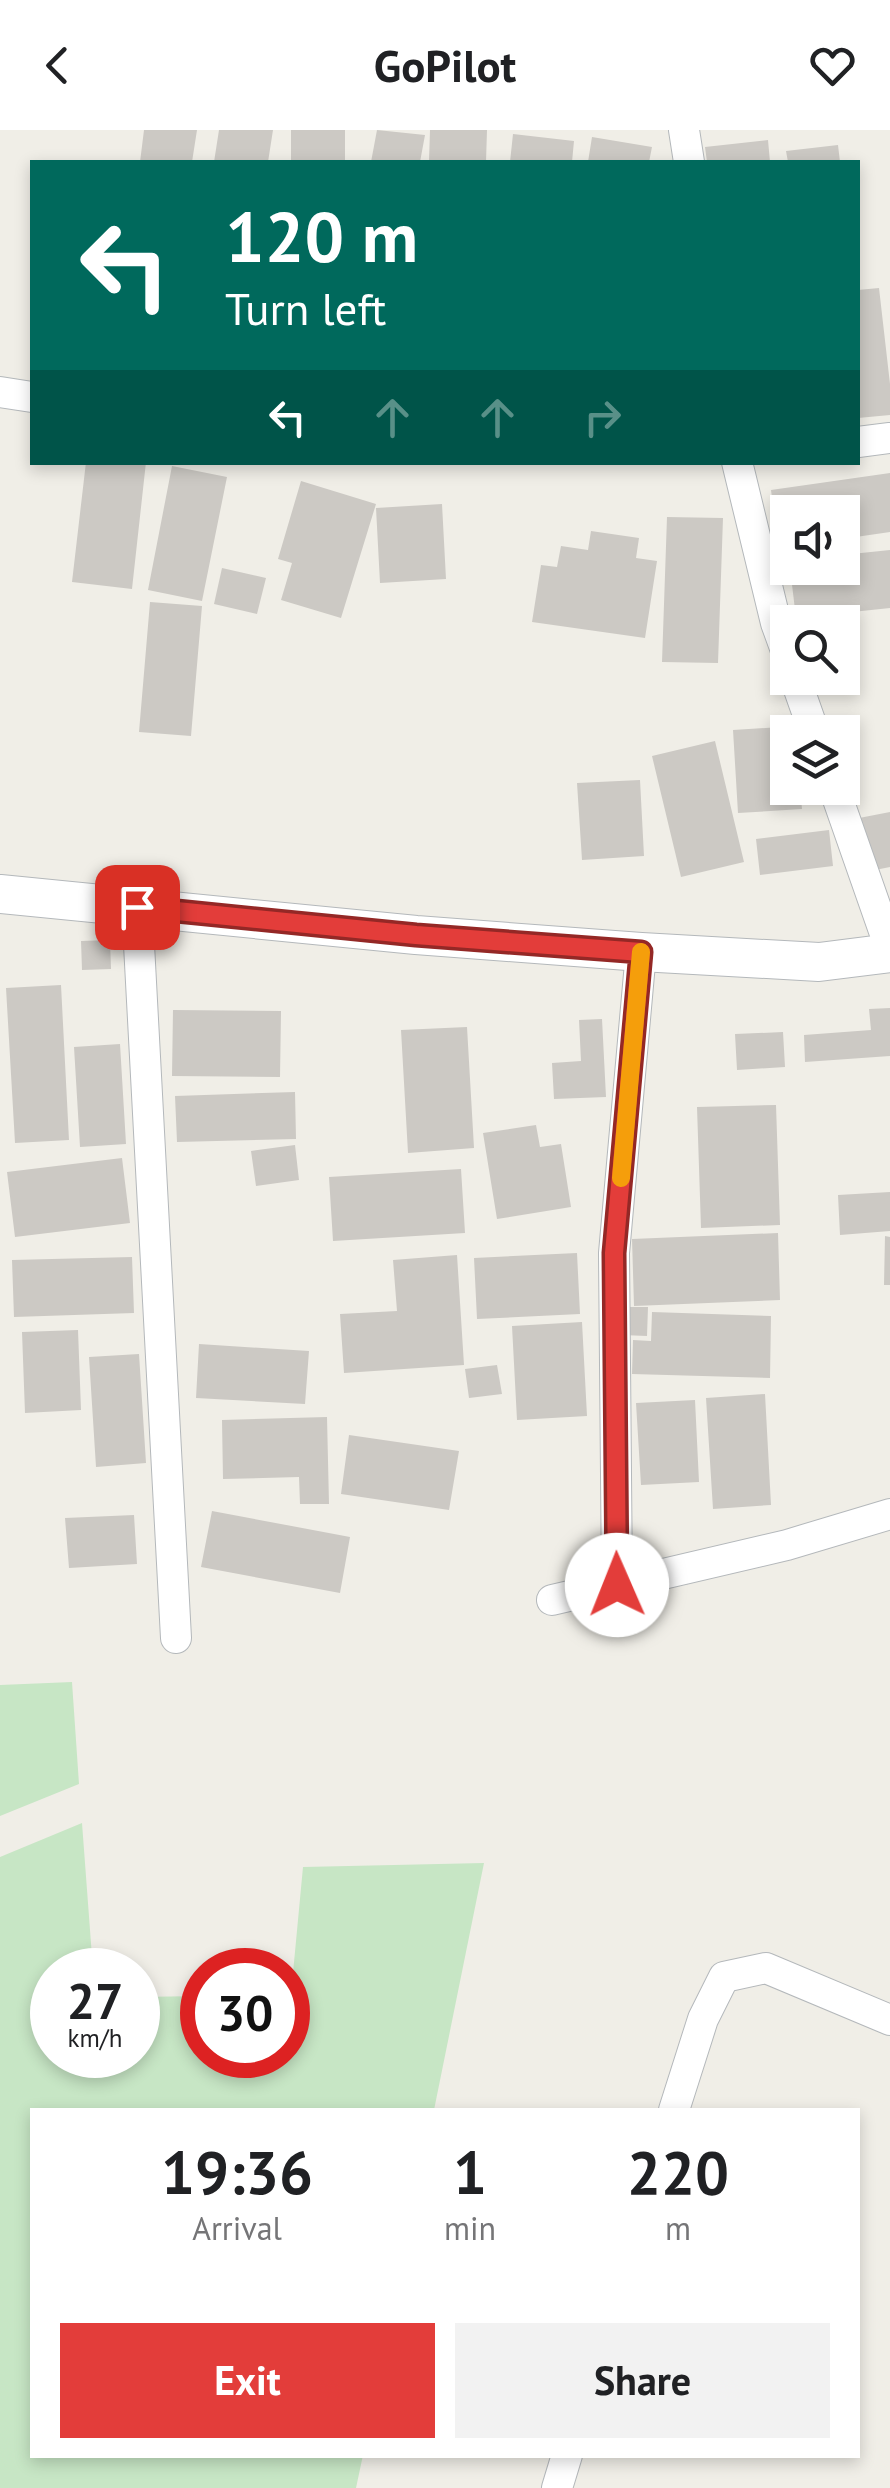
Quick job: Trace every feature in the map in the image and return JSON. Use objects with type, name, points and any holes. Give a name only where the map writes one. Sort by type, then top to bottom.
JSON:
[{"type":"street","points":[[684,130],[689,160]]},
{"type":"street","points":[[0,392],[30,397]]},
{"type":"street","points":[[860,442],[890,438]]},
{"type":"street","points":[[738,465],[772,605]]},
{"type":"street","points":[[0,894],[416,935],[641,952],[820,962],[890,951],[840,805]]},
{"type":"street","points":[[137,907],[176,1638]]},
{"type":"street","points":[[617,1585],[614,1253],[641,952]]},
{"type":"street","points":[[552,1600],[787,1545],[890,1514]]},
{"type":"street","points":[[675,2108],[703,2019],[724,1978],[766,1968],[890,2020]]},
{"type":"street","points":[[557,2488],[566,2458]]},
{"type":"green space","points":[[72,1682],[79,1784],[0,1816],[0,1685]]},
{"type":"green space","points":[[82,1823],[91,1948],[30,1948],[30,2078],[160,2078],[160,1997],[180,1996],[180,2078],[310,2078],[310,1948],[295,1948],[303,1867],[484,1863],[434,2108],[30,2108],[30,2458],[362,2458],[356,2488],[0,2488],[0,1857]]},
{"type":"building","points":[[144,130],[197,130],[192,160],[140,160]]},
{"type":"building","points":[[219,130],[273,130],[268,160],[214,160]]},
{"type":"building","points":[[291,130],[345,130],[345,160],[291,160]]},
{"type":"building","points":[[377,130],[425,135],[420,160],[371,160]]},
{"type":"building","points":[[430,130],[487,130],[486,160],[429,160]]},
{"type":"building","points":[[513,134],[574,141],[572,160],[510,160]]},
{"type":"building","points":[[592,137],[652,147],[649,160],[588,160]]},
{"type":"building","points":[[768,140],[770,160],[707,160],[705,147]]},
{"type":"building","points":[[838,145],[840,160],[788,160],[786,151]]},
{"type":"building","points":[[879,288],[890,415],[860,418],[860,290]]},
{"type":"building","points":[[86,465],[146,465],[132,589],[72,582]]},
{"type":"building","points":[[172,466],[227,477],[202,601],[148,590]]},
{"type":"building","points":[[890,473],[890,532],[860,536],[860,495],[772,495],[771,490]]},
{"type":"building","points":[[301,481],[376,504],[341,618],[281,600],[292,563],[278,559]]},
{"type":"building","points":[[442,504],[446,579],[380,583],[376,508]]},
{"type":"building","points":[[667,517],[723,518],[718,663],[662,662]]},
{"type":"building","points":[[591,531],[639,538],[636,558],[657,561],[645,638],[532,622],[541,565],[557,567],[561,546],[588,550]]},
{"type":"building","points":[[890,550],[890,608],[860,611],[860,605],[794,605],[792,585],[860,585],[860,553]]},
{"type":"building","points":[[222,568],[266,578],[257,614],[214,604]]},
{"type":"building","points":[[150,602],[202,606],[191,736],[139,732]]},
{"type":"building","points":[[770,728],[770,805],[802,805],[802,809],[738,813],[733,730]]},
{"type":"building","points":[[715,741],[744,862],[681,877],[652,756]]},
{"type":"building","points":[[640,780],[644,856],[582,860],[577,783]]},
{"type":"building","points":[[890,812],[890,867],[865,872],[854,819]]},
{"type":"building","points":[[829,830],[833,866],[760,875],[756,839]]},
{"type":"building","points":[[110,940],[111,969],[82,970],[81,941]]},
{"type":"building","points":[[61,985],[69,1140],[15,1143],[6,988]]},
{"type":"building","points":[[890,1008],[890,1056],[805,1062],[804,1035],[871,1030],[869,1009]]},
{"type":"building","points":[[173,1010],[281,1011],[280,1077],[172,1076]]},
{"type":"building","points":[[602,1019],[606,1097],[554,1099],[552,1063],[581,1061],[579,1020]]},
{"type":"building","points":[[467,1027],[474,1148],[408,1153],[401,1030]]},
{"type":"building","points":[[783,1032],[785,1067],[737,1070],[735,1034]]},
{"type":"building","points":[[120,1044],[126,1144],[80,1147],[74,1047]]},
{"type":"building","points":[[295,1092],[296,1139],[177,1142],[175,1096]]},
{"type":"building","points":[[776,1105],[780,1225],[701,1228],[697,1107]]},
{"type":"building","points":[[536,1125],[540,1147],[561,1144],[571,1207],[497,1219],[483,1133]]},
{"type":"building","points":[[295,1145],[299,1180],[256,1186],[251,1151]]},
{"type":"building","points":[[122,1158],[130,1223],[15,1237],[7,1172]]},
{"type":"building","points":[[461,1169],[465,1233],[333,1241],[329,1177]]},
{"type":"building","points":[[890,1192],[890,1231],[840,1235],[838,1195]]},
{"type":"building","points":[[778,1233],[780,1300],[634,1306],[632,1239]]},
{"type":"building","points":[[885,1236],[890,1237],[890,1285],[884,1285]]},
{"type":"building","points":[[577,1253],[580,1314],[477,1319],[474,1258]]},
{"type":"building","points":[[457,1255],[464,1365],[344,1373],[340,1314],[397,1311],[393,1260]]},
{"type":"building","points":[[132,1257],[134,1313],[14,1317],[12,1260]]},
{"type":"building","points":[[623,1307],[648,1307],[647,1336],[622,1335]]},
{"type":"building","points":[[652,1312],[771,1316],[770,1378],[632,1374],[633,1340],[651,1341]]},
{"type":"building","points":[[582,1322],[587,1416],[517,1420],[512,1326]]},
{"type":"building","points":[[78,1330],[81,1410],[25,1413],[22,1332]]},
{"type":"building","points":[[199,1344],[309,1351],[305,1404],[196,1398]]},
{"type":"building","points":[[139,1354],[146,1463],[96,1467],[89,1357]]},
{"type":"building","points":[[497,1365],[502,1394],[469,1398],[465,1369]]},
{"type":"building","points":[[765,1394],[771,1505],[713,1509],[706,1398]]},
{"type":"building","points":[[695,1400],[699,1482],[641,1485],[636,1403]]},
{"type":"building","points":[[327,1417],[329,1504],[300,1504],[299,1477],[223,1479],[222,1420]]},
{"type":"building","points":[[349,1435],[459,1451],[449,1510],[341,1494]]},
{"type":"building","points":[[212,1511],[350,1537],[340,1593],[201,1567]]},
{"type":"building","points":[[134,1515],[137,1564],[69,1568],[65,1518]]},
{"type":"slow traffic","points":[[621,1178],[641,952]]},
{"type":"route","points":[[137,907],[416,935],[641,952],[614,1253],[617,1585]]}]
